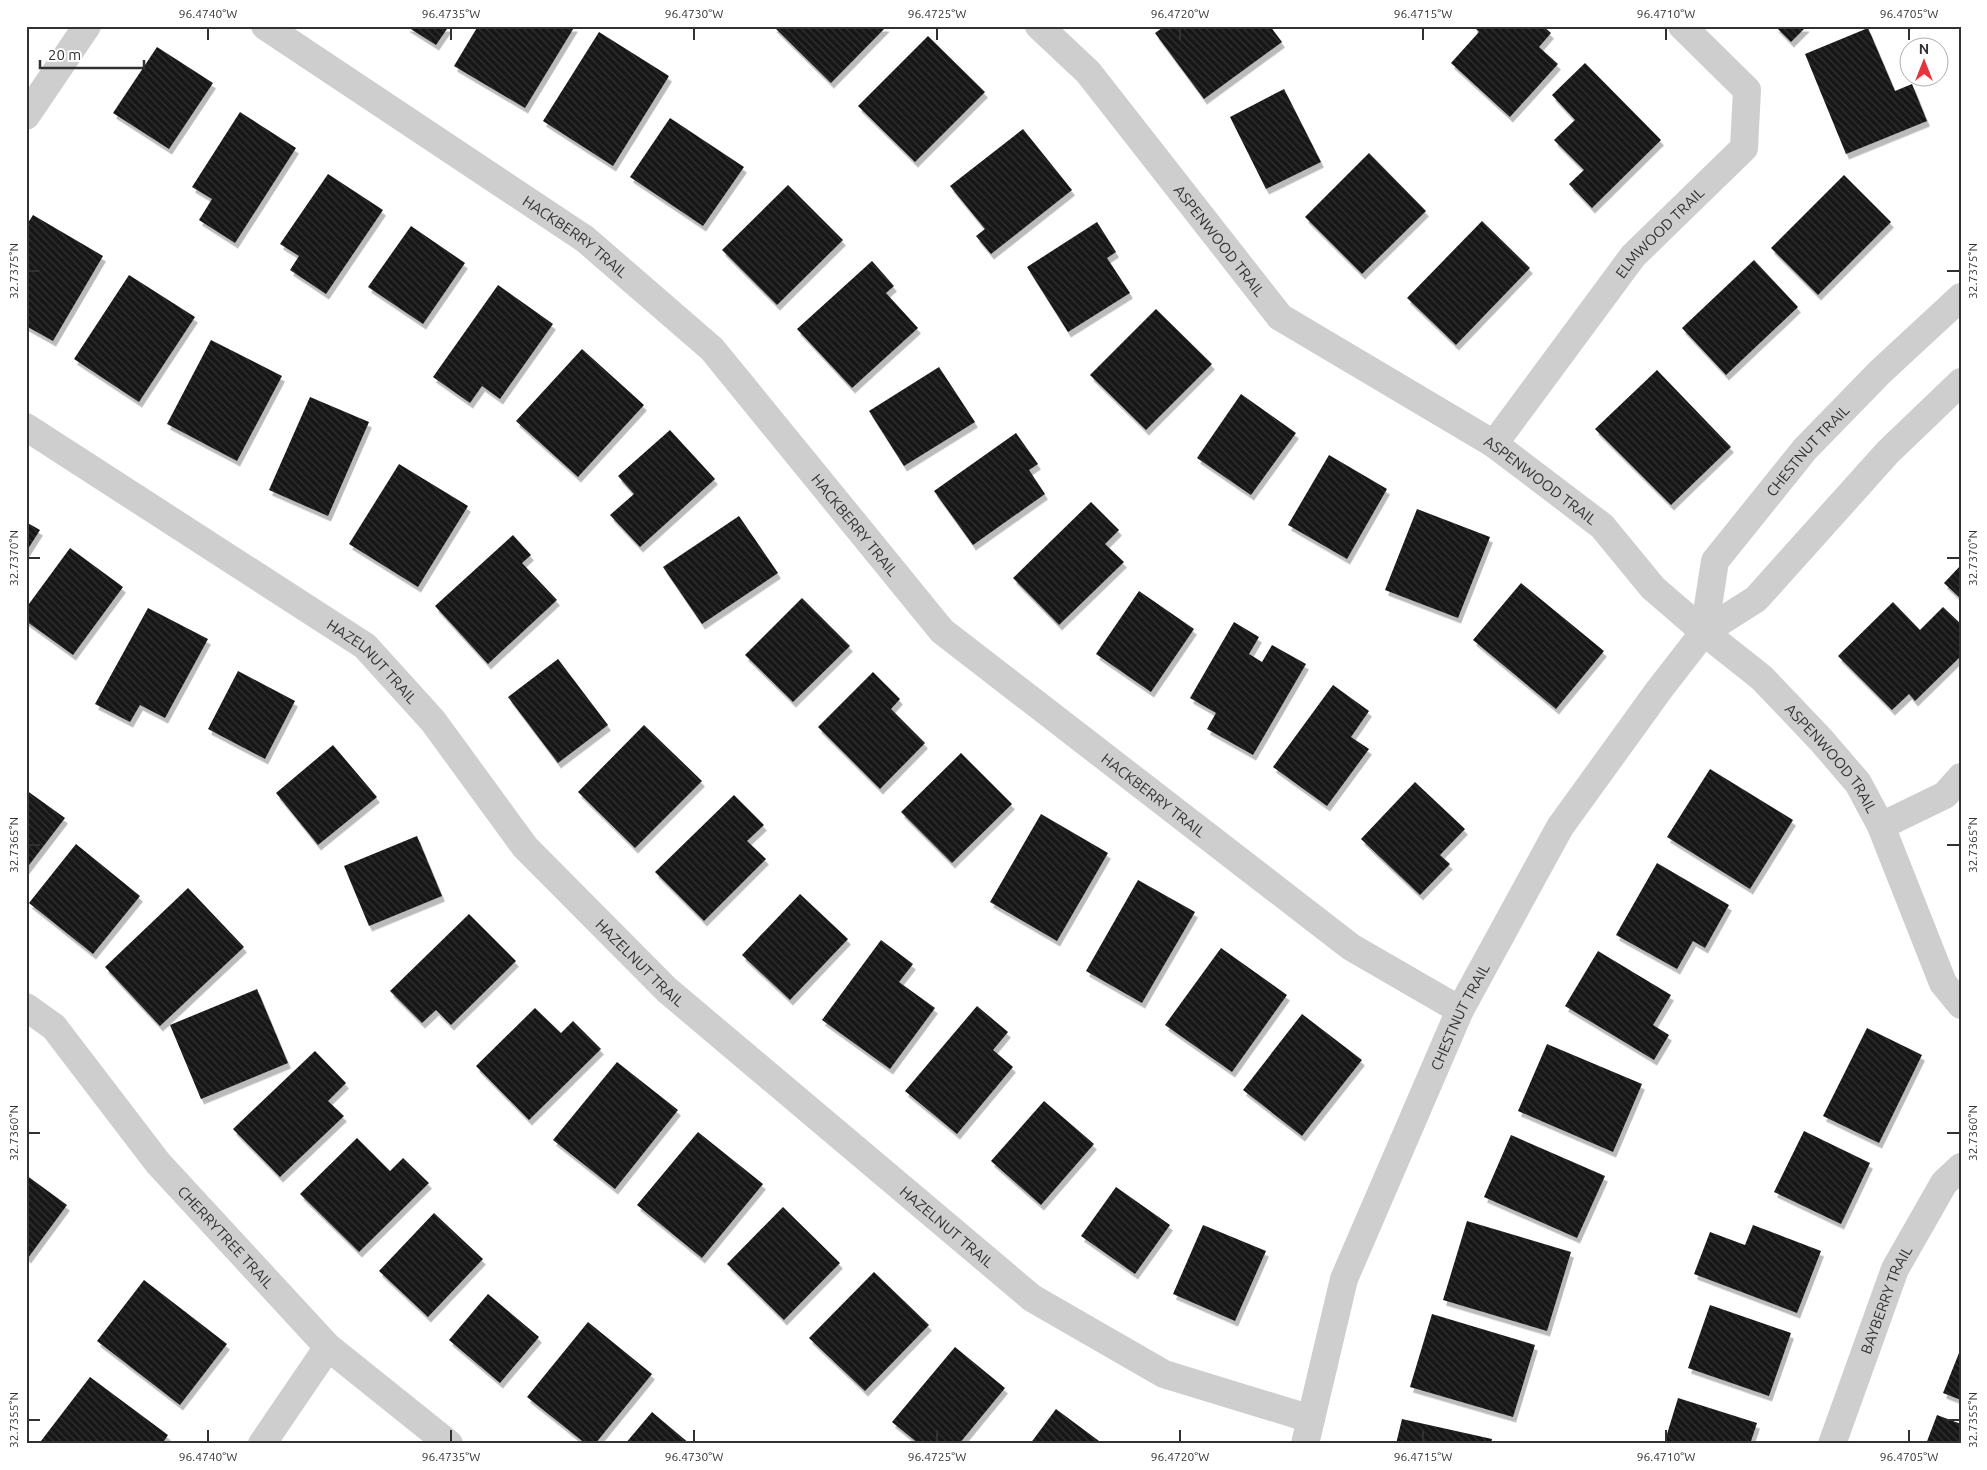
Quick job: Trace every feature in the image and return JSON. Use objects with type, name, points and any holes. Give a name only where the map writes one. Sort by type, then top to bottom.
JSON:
[{"type":"street","points":[[26,116],[87,26]]},
{"type":"street","name":"HACKBERRY TRAIL","points":[[265,26],[586,238],[712,349],[942,630],[1350,947],[1460,1010]]},
{"type":"street","name":"ASPENWOOD TRAIL","points":[[1039,26],[1088,72],[1280,317],[1494,444],[1602,526],[1653,588],[1762,678],[1821,740],[1858,783],[1881,826],[1943,983],[1961,1005]]},
{"type":"street","name":"ELMWOOD TRAIL","points":[[1494,444],[1633,256],[1744,148],[1747,90],[1682,26]]},
{"type":"street","name":"CHESTNUT TRAIL","points":[[1704,632],[1715,561],[1805,449],[1880,372],[1961,297]]},
{"type":"street","name":"CHESTNUT TRAIL","points":[[1308,1431],[1344,1279],[1460,1010],[1560,827],[1659,690],[1704,632],[1756,600],[1888,452],[1961,382]]},
{"type":"street","name":"HAZELNUT TRAIL","points":[[26,427],[365,646],[433,721],[525,847],[667,990],[1032,1298],[1164,1374],[1308,1431]]},
{"type":"street","points":[[1881,826],[1945,795],[1961,777]]},
{"type":"street","name":"CHERRYTREE TRAIL","points":[[26,1007],[54,1027],[158,1163],[328,1347],[449,1444]]},
{"type":"street","name":"BAYBERRY TRAIL","points":[[1832,1444],[1895,1269],[1944,1183],[1961,1168]]},
{"type":"street","points":[[262,1444],[328,1347]]},
{"type":"building","points":[[406,26],[449,26],[436,45]]},
{"type":"building","points":[[478,26],[575,26],[525,108],[454,66]]},
{"type":"building","points":[[773,26],[887,26],[831,83]]},
{"type":"building","points":[[1165,26],[1270,26],[1282,42],[1204,99],[1155,33]]},
{"type":"building","points":[[1473,26],[1543,26],[1551,33],[1539,47],[1558,64],[1510,117],[1451,63],[1479,32]]},
{"type":"building","points":[[1775,26],[1807,26],[1791,42]]},
{"type":"building","points":[[1868,28],[1895,91],[1902,88],[1914,88],[1927,121],[1846,154],[1805,54]]},
{"type":"building","points":[[599,32],[669,76],[613,166],[543,121]]},
{"type":"building","points":[[928,36],[985,92],[915,162],[858,106]]},
{"type":"building","points":[[157,47],[213,83],[169,149],[113,113]]},
{"type":"building","points":[[1585,63],[1661,140],[1592,208],[1569,184],[1584,170],[1554,140],[1575,120],[1552,95]]},
{"type":"building","points":[[1284,89],[1321,162],[1266,189],[1230,117]]},
{"type":"building","points":[[240,112],[296,148],[235,243],[199,220],[212,199],[192,187]]},
{"type":"building","points":[[670,118],[744,167],[703,226],[630,177]]},
{"type":"building","points":[[1023,129],[1072,190],[991,254],[976,236],[985,229],[950,186]]},
{"type":"building","points":[[1369,153],[1426,211],[1362,274],[1305,217]]},
{"type":"building","points":[[328,174],[383,210],[326,294],[290,270],[299,256],[280,244]]},
{"type":"building","points":[[1844,175],[1891,222],[1818,295],[1771,248]]},
{"type":"building","points":[[788,185],[843,240],[777,305],[722,250]]},
{"type":"building","points":[[33,215],[103,256],[53,341],[26,326],[26,226]]},
{"type":"building","points":[[1482,221],[1530,268],[1456,345],[1407,298]]},
{"type":"building","points":[[1097,222],[1116,252],[1107,258],[1130,293],[1068,332],[1027,267]]},
{"type":"building","points":[[411,226],[465,263],[423,324],[368,287]]},
{"type":"building","points":[[1754,260],[1798,307],[1726,375],[1682,328]]},
{"type":"building","points":[[872,261],[894,286],[886,293],[918,328],[852,388],[797,329]]},
{"type":"building","points":[[129,275],[195,317],[139,402],[74,359]]},
{"type":"building","points":[[498,285],[553,324],[500,399],[482,386],[470,403],[433,377]]},
{"type":"building","points":[[1156,309],[1212,364],[1146,430],[1090,375]]},
{"type":"building","points":[[211,340],[282,376],[237,461],[167,424]]},
{"type":"building","points":[[582,349],[644,405],[578,477],[516,421]]},
{"type":"building","points":[[939,367],[975,422],[904,466],[869,411]]},
{"type":"building","points":[[1657,370],[1731,447],[1671,505],[1595,429]]},
{"type":"building","points":[[1241,394],[1296,433],[1251,495],[1197,458]]},
{"type":"building","points":[[310,397],[369,422],[328,516],[269,490]]},
{"type":"building","points":[[670,430],[715,479],[640,547],[610,515],[634,494],[618,476]]},
{"type":"building","points":[[1016,433],[1038,464],[1029,470],[1045,494],[973,545],[934,491]]},
{"type":"building","points":[[1329,455],[1387,489],[1347,559],[1288,525]]},
{"type":"building","points":[[399,464],[468,506],[418,587],[349,544]]},
{"type":"building","points":[[1091,502],[1119,530],[1105,544],[1124,562],[1059,625],[1013,578]]},
{"type":"building","points":[[1417,509],[1490,537],[1458,618],[1385,590]]},
{"type":"building","points":[[739,516],[778,573],[702,624],[663,567]]},
{"type":"building","points":[[26,522],[40,530],[26,552]]},
{"type":"building","points":[[513,535],[531,555],[522,563],[557,600],[488,664],[435,606]]},
{"type":"building","points":[[70,548],[123,587],[73,655],[26,621],[26,608]]},
{"type":"building","points":[[1961,565],[1961,599],[1944,583]]},
{"type":"building","points":[[1521,583],[1604,651],[1556,709],[1473,640]]},
{"type":"building","points":[[1139,591],[1194,629],[1151,692],[1096,654]]},
{"type":"building","points":[[802,598],[850,646],[793,702],[745,655]]},
{"type":"building","points":[[1893,602],[1920,630],[1943,607],[1961,624],[1961,656],[1915,701],[1909,694],[1892,710],[1838,656]]},
{"type":"building","points":[[148,608],[208,639],[165,718],[140,705],[130,722],[95,704]]},
{"type":"building","points":[[1234,622],[1259,637],[1249,654],[1262,662],[1272,645],[1306,664],[1253,755],[1207,729],[1216,713],[1190,698]]},
{"type":"building","points":[[558,659],[608,725],[558,763],[508,697]]},
{"type":"building","points":[[238,671],[295,701],[265,759],[208,729]]},
{"type":"building","points":[[873,672],[900,699],[891,709],[925,743],[880,789],[818,727]]},
{"type":"building","points":[[1333,685],[1369,711],[1351,737],[1369,749],[1327,806],[1273,767]]},
{"type":"building","points":[[644,725],[702,781],[635,848],[578,792]]},
{"type":"building","points":[[333,745],[377,797],[318,845],[276,793]]},
{"type":"building","points":[[961,753],[1012,804],[952,863],[901,812]]},
{"type":"building","points":[[1710,769],[1793,820],[1750,889],[1667,837]]},
{"type":"building","points":[[1415,782],[1465,829],[1440,855],[1450,864],[1420,895],[1361,839]]},
{"type":"building","points":[[26,790],[65,818],[26,869]]},
{"type":"building","points":[[734,795],[764,825],[747,841],[766,859],[704,921],[655,872]]},
{"type":"building","points":[[1041,814],[1108,853],[1057,941],[990,902]]},
{"type":"building","points":[[417,836],[442,896],[369,926],[344,866]]},
{"type":"building","points":[[76,844],[140,896],[93,954],[29,903]]},
{"type":"building","points":[[1657,863],[1729,905],[1705,948],[1693,941],[1677,969],[1616,935]]},
{"type":"building","points":[[1138,880],[1195,912],[1142,1003],[1086,971]]},
{"type":"building","points":[[188,888],[244,947],[160,1026],[105,967]]},
{"type":"building","points":[[800,894],[848,939],[790,1000],[742,955]]},
{"type":"building","points":[[469,914],[516,961],[451,1025],[436,1010],[422,1023],[390,991]]},
{"type":"building","points":[[881,940],[913,964],[899,982],[935,1008],[890,1069],[822,1020]]},
{"type":"building","points":[[1221,948],[1287,995],[1232,1072],[1165,1025]]},
{"type":"building","points":[[1598,951],[1671,995],[1653,1025],[1669,1035],[1654,1060],[1565,1006]]},
{"type":"building","points":[[257,989],[288,1063],[201,1099],[170,1025]]},
{"type":"building","points":[[977,1006],[1008,1032],[993,1050],[1013,1067],[957,1134],[905,1091]]},
{"type":"building","points":[[535,1008],[561,1033],[573,1021],[601,1049],[529,1120],[476,1066]]},
{"type":"building","points":[[1302,1014],[1362,1060],[1302,1136],[1243,1090]]},
{"type":"building","points":[[1867,1028],[1922,1055],[1879,1143],[1823,1116]]},
{"type":"building","points":[[1547,1044],[1642,1084],[1613,1152],[1518,1111]]},
{"type":"building","points":[[315,1051],[346,1083],[328,1101],[344,1116],[280,1177],[233,1129]]},
{"type":"building","points":[[617,1062],[678,1110],[615,1189],[553,1140]]},
{"type":"building","points":[[1044,1101],[1094,1144],[1041,1205],[991,1161]]},
{"type":"building","points":[[1804,1131],[1870,1163],[1841,1224],[1774,1192]]},
{"type":"building","points":[[698,1132],[763,1184],[702,1258],[637,1205]]},
{"type":"building","points":[[1511,1135],[1605,1176],[1577,1238],[1484,1197]]},
{"type":"building","points":[[357,1138],[390,1171],[403,1158],[429,1183],[359,1252],[300,1194]]},
{"type":"building","points":[[26,1175],[67,1205],[28,1258],[26,1256]]},
{"type":"building","points":[[1116,1187],[1170,1225],[1135,1274],[1081,1236]]},
{"type":"building","points":[[783,1207],[840,1263],[784,1320],[727,1264]]},
{"type":"building","points":[[434,1213],[483,1259],[428,1317],[379,1271]]},
{"type":"building","points":[[1467,1221],[1571,1252],[1547,1331],[1443,1300]]},
{"type":"building","points":[[1203,1225],[1266,1251],[1235,1321],[1173,1294]]},
{"type":"building","points":[[1753,1225],[1821,1251],[1797,1313],[1694,1274],[1710,1232],[1745,1245]]},
{"type":"building","points":[[874,1272],[929,1325],[865,1391],[809,1338]]},
{"type":"building","points":[[144,1280],[227,1344],[180,1405],[97,1341]]},
{"type":"building","points":[[488,1294],[539,1337],[500,1383],[449,1340]]},
{"type":"building","points":[[1710,1305],[1791,1333],[1769,1396],[1688,1368]]},
{"type":"building","points":[[1432,1314],[1535,1345],[1513,1417],[1410,1387]]},
{"type":"building","points":[[588,1322],[652,1374],[595,1444],[586,1444],[527,1397]]},
{"type":"building","points":[[955,1347],[1005,1388],[959,1444],[919,1444],[892,1422]]},
{"type":"building","points":[[1961,1348],[1961,1400],[1943,1393]]},
{"type":"building","points":[[90,1377],[168,1435],[162,1444],[44,1444],[41,1441]]},
{"type":"building","points":[[1678,1398],[1757,1423],[1750,1444],[1664,1444]]},
{"type":"building","points":[[1056,1409],[1103,1444],[1030,1444]]},
{"type":"building","points":[[652,1412],[690,1444],[625,1444]]},
{"type":"building","points":[[1937,1415],[1961,1424],[1961,1444],[1926,1444]]},
{"type":"building","points":[[1402,1419],[1492,1439],[1491,1444],[1396,1444]]}]
